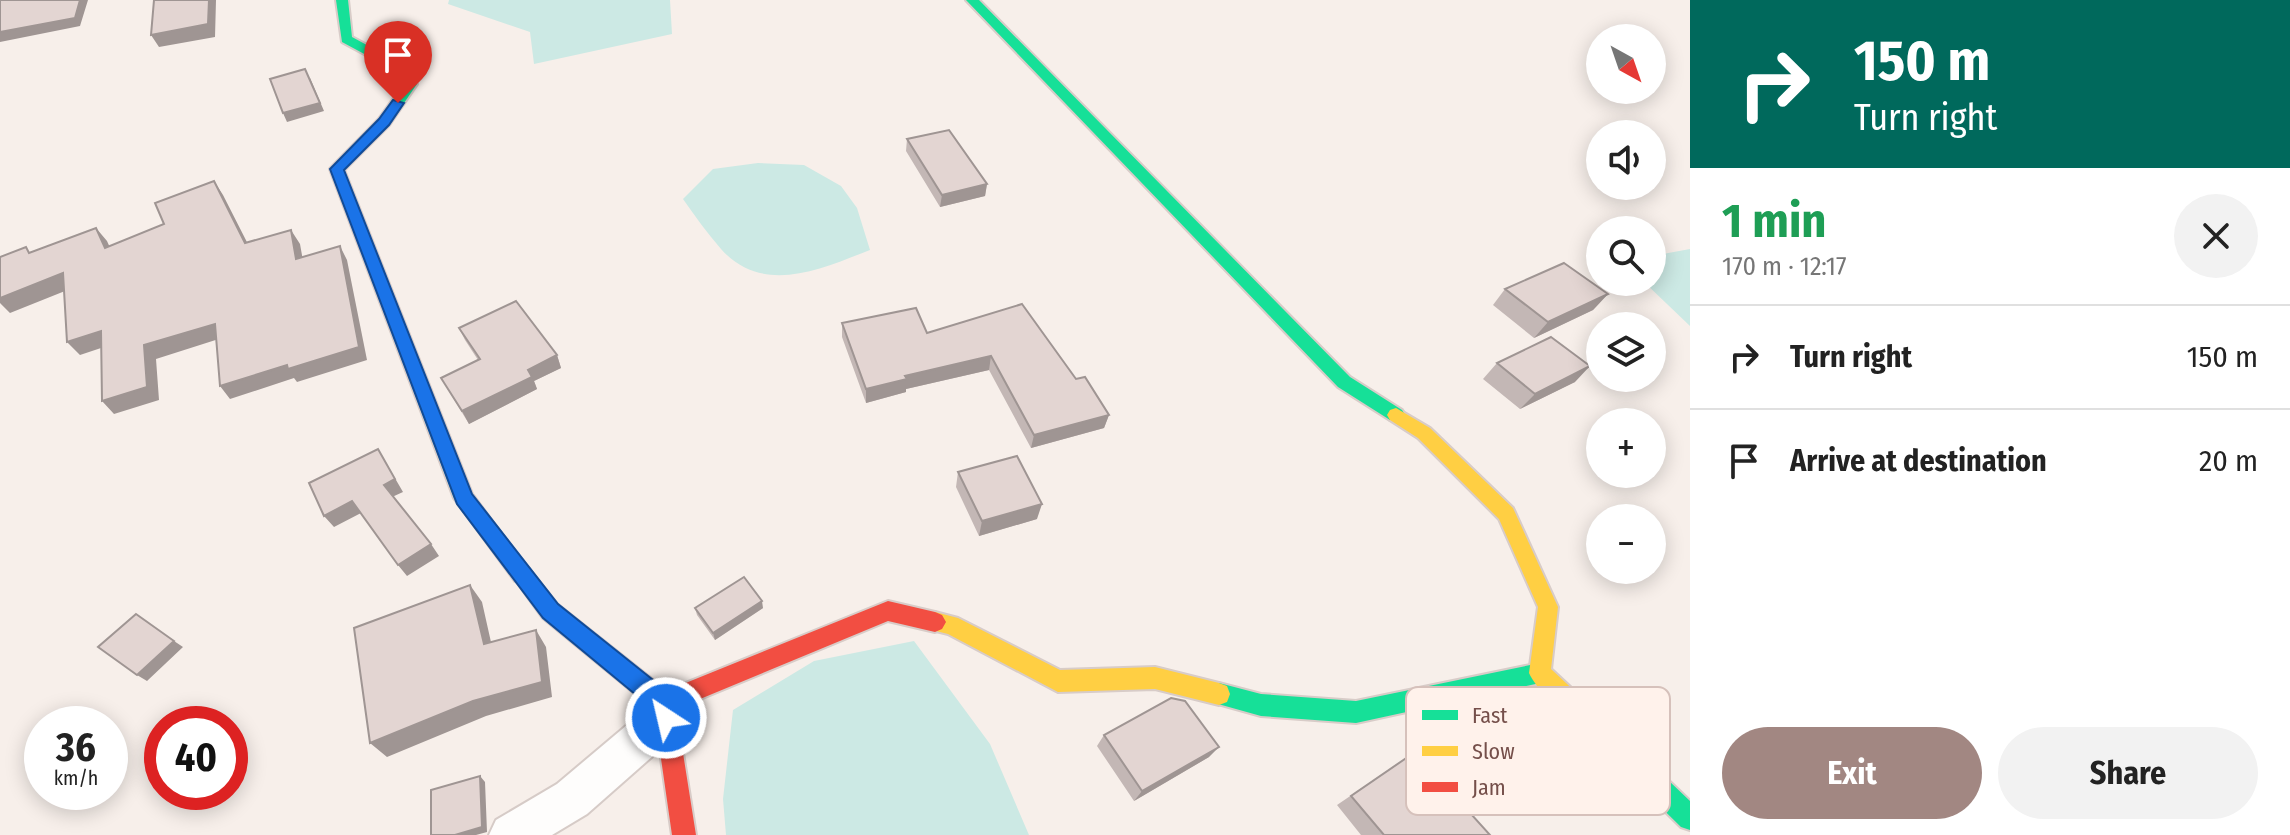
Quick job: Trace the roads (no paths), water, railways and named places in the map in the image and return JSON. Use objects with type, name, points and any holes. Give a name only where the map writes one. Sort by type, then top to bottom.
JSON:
[{"type":"street","points":[[342,0],[346,39],[398,67],[411,84],[384,122],[337,169],[464,498],[550,611],[665,710],[684,835]]},
{"type":"street","points":[[972,0],[1344,382],[1424,433],[1506,514],[1548,607],[1540,673]]},
{"type":"street","points":[[511,835],[572,799],[665,710],[888,611],[951,625],[1058,681],[1155,678],[1261,705],[1356,712],[1406,701]]},
{"type":"street","points":[[1474,687],[1540,673]]},
{"type":"street","points":[[1540,673],[1554,687]]},
{"type":"street","points":[[1670,799],[1690,818]]},
{"type":"water","points":[[449,0],[670,0],[672,34],[534,64],[530,32],[448,4]]},
{"type":"water","points":[[758,163],[804,165],[841,186],[857,208],[870,250],[793,274],[755,272],[737,263],[721,249],[683,199],[713,169]]},
{"type":"water","points":[[1690,249],[1690,326],[1659,296],[1666,296],[1666,253]]},
{"type":"water","points":[[914,641],[990,744],[1029,835],[726,835],[723,799],[733,710],[814,661]]}]
